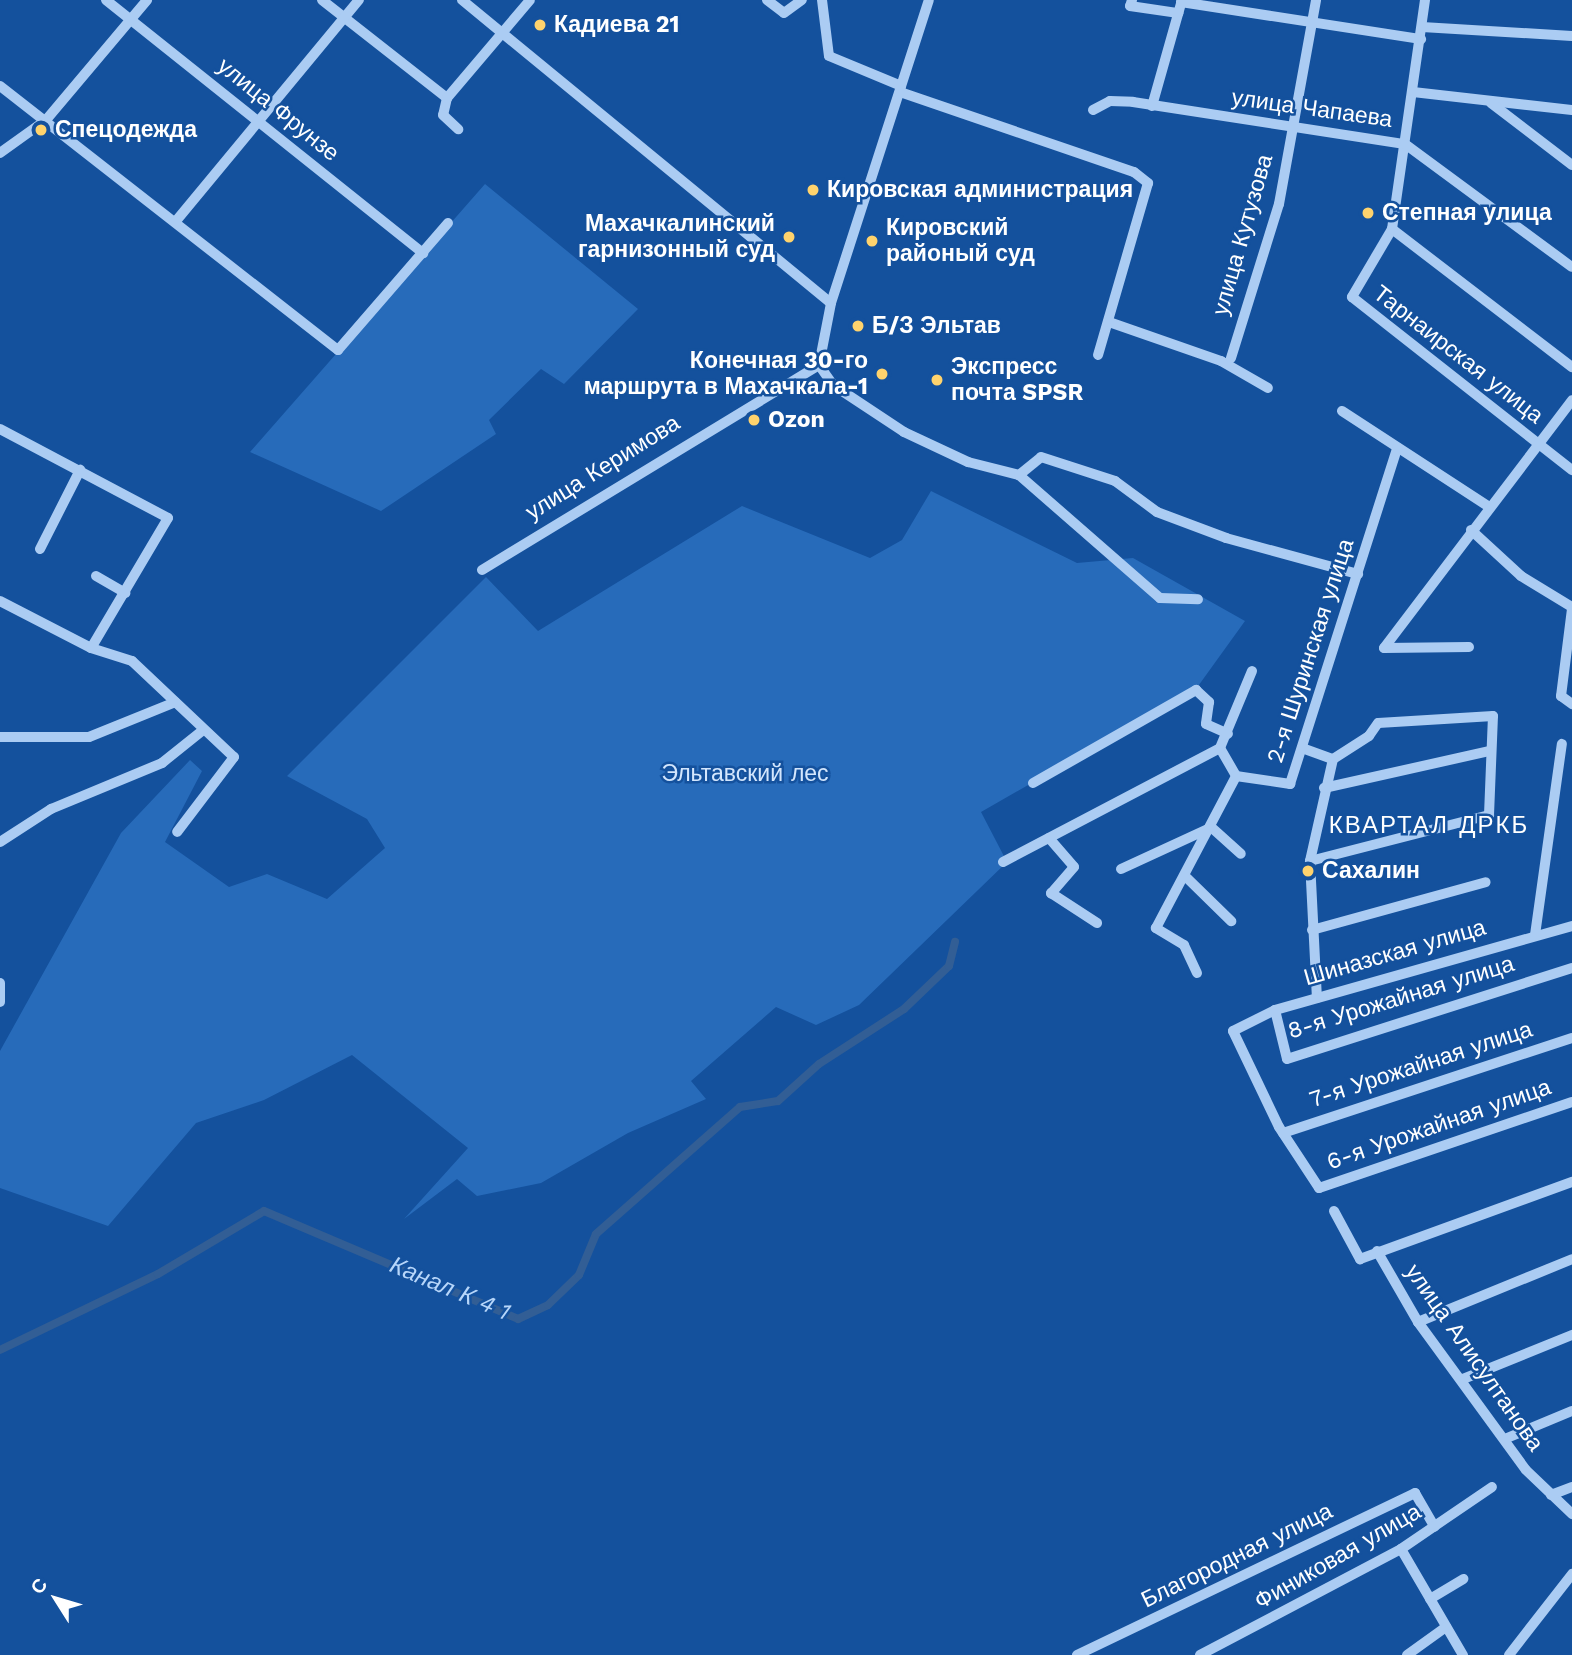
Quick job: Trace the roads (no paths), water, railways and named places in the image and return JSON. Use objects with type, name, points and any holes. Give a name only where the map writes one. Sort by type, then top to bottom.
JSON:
[{"type":"street","name":"улица Фрунзе","points":[[106,0],[423,253]]},
{"type":"street","points":[[0,153],[46,120],[147,0]]},
{"type":"street","points":[[321,0],[447,98]]},
{"type":"street","points":[[176,221],[260,123],[359,0]]},
{"type":"street","points":[[462,0],[831,303]]},
{"type":"street","points":[[458,129],[443,115],[447,98],[530,0]]},
{"type":"street","points":[[767,0],[783,13],[802,0]]},
{"type":"street","points":[[822,0],[829,56],[901,89],[1143,177],[1149,189],[1098,355]]},
{"type":"street","points":[[929,0],[831,303],[819,365],[833,385],[904,432],[968,461],[1019,475],[1160,598],[1198,599]]},
{"type":"street","points":[[1132,0],[1130,6],[1180,5],[1421,33],[1572,36]]},
{"type":"street","name":"улица Кутузова","points":[[1231,358],[1279,204],[1317,0]]},
{"type":"street","points":[[1425,0],[1392,229],[1572,367]]},
{"type":"street","points":[[1153,106],[1180,5]]},
{"type":"street","points":[[0,86],[338,350],[448,223]]},
{"type":"street","points":[[1413,92],[1572,110]]},
{"type":"street","name":"улица Чапаева","points":[[1093,110],[1110,101],[1405,144],[1572,267]]},
{"type":"street","points":[[1489,101],[1572,165]]},
{"type":"street","name":"Тарнаирская улица","points":[[1392,229],[1352,297],[1572,470]]},
{"type":"street","points":[[1108,322],[1221,361],[1268,388]]},
{"type":"street","name":"улица Керимова","points":[[482,570],[819,365]]},
{"type":"street","points":[[1469,647],[1384,648],[1489,506],[1572,400]]},
{"type":"street","points":[[1342,411],[1489,506]]},
{"type":"street","points":[[1,432],[80,470],[168,518],[91,649]]},
{"type":"street","name":"2-я Шуринская улица","points":[[1220,748],[1236,776],[1290,784],[1397,447]]},
{"type":"street","points":[[1019,475],[1041,457],[1115,481],[1157,512],[1226,538],[1358,574]]},
{"type":"street","points":[[40,549],[80,470]]},
{"type":"street","points":[[1471,530],[1521,576],[1572,608],[1561,696],[1572,704]]},
{"type":"street","points":[[96,576],[125,593]]},
{"type":"street","points":[[0,601],[91,649],[132,661],[234,757],[177,832]]},
{"type":"street","points":[[1003,862],[1220,748],[1252,671]]},
{"type":"street","points":[[1032,783],[1196,690],[1209,702],[1206,724],[1228,734]]},
{"type":"street","points":[[0,737],[89,737],[176,702]]},
{"type":"street","points":[[1310,861],[1489,815],[1493,716],[1378,723],[1333,760],[1324,788],[1310,861],[1311,930],[1317,998]]},
{"type":"street","points":[[0,842],[51,809],[162,763],[203,730]]},
{"type":"street","points":[[1535,935],[1562,744]]},
{"type":"street","points":[[1302,748],[1333,760]]},
{"type":"street","points":[[1324,788],[1490,751]]},
{"type":"street","points":[[1197,973],[1184,946],[1156,928],[1187,878],[1236,776]]},
{"type":"street","points":[[1211,828],[1241,854]]},
{"type":"street","points":[[1121,869],[1211,828]]},
{"type":"street","points":[[1049,838],[1074,867],[1051,893],[1097,923]]},
{"type":"street","points":[[1187,878],[1231,921]]},
{"type":"street","points":[[1311,930],[1486,882]]},
{"type":"street","name":"Шиназская улица","points":[[1283,1133],[1233,1031],[1275,1010],[1572,926]]},
{"type":"street","name":"8-я Урожайная улица","points":[[1275,1010],[1287,1059],[1572,968]]},
{"type":"street","points":[[0,983],[0,1002]]},
{"type":"street","name":"7-я Урожайная улица","points":[[1283,1133],[1572,1038]]},
{"type":"street","name":"6-я Урожайная улица","points":[[1283,1133],[1319,1188],[1572,1102]]},
{"type":"street","points":[[1334,1211],[1360,1259],[1572,1182]]},
{"type":"street","name":"улица Алисултанова","points":[[1377,1251],[1418,1322],[1551,1495],[1572,1514]]},
{"type":"street","points":[[1418,1322],[1572,1259]]},
{"type":"street","points":[[1463,1379],[1572,1335]]},
{"type":"street","points":[[1507,1438],[1572,1411]]},
{"type":"street","name":"Финиковая улица","points":[[1200,1655],[1401,1549],[1492,1487]]},
{"type":"street","points":[[1551,1495],[1572,1487]]},
{"type":"street","name":"Благородная улица","points":[[1077,1655],[1415,1493],[1435,1527]]},
{"type":"street","points":[[1401,1549],[1463,1655]]},
{"type":"street","points":[[1509,1655],[1572,1574]]},
{"type":"street","points":[[1430,1599],[1463,1578]]},
{"type":"street","points":[[1407,1655],[1447,1627]]},
{"type":"waterway","name":"Канал К 4 1","points":[[0,1350],[158,1274],[264,1211],[518,1319],[548,1305],[579,1275],[596,1234],[740,1107],[778,1101],[819,1064],[904,1009],[949,966],[955,942]]},
{"type":"place","name":"Кадиева 21","points":[[540,25]]},
{"type":"place","name":"Спецодежда","points":[[41,130]]},
{"type":"place","name":"Кировская администрация","points":[[813,190]]},
{"type":"place","name":"Степная улица","points":[[1368,213]]},
{"type":"place","name":"Махачкалинский гарнизонный суд","points":[[789,237]]},
{"type":"place","name":"Кировский районый суд","points":[[872,241]]},
{"type":"place","name":"Б/З Эльтав","points":[[858,326]]},
{"type":"place","name":"Конечная 30-го маршрута в Махачкала-1","points":[[882,374]]},
{"type":"place","name":"Экспресс почта SPSR","points":[[937,380]]},
{"type":"place","name":"Ozon","points":[[754,420]]},
{"type":"place","name":"Сахалин","points":[[1308,871]]},
{"type":"district","name":"КВАРТАЛ ДРКБ","points":[[1429,826]]},
{"type":"park label","name":"Эльтавский лес","points":[[745,774]]}]
